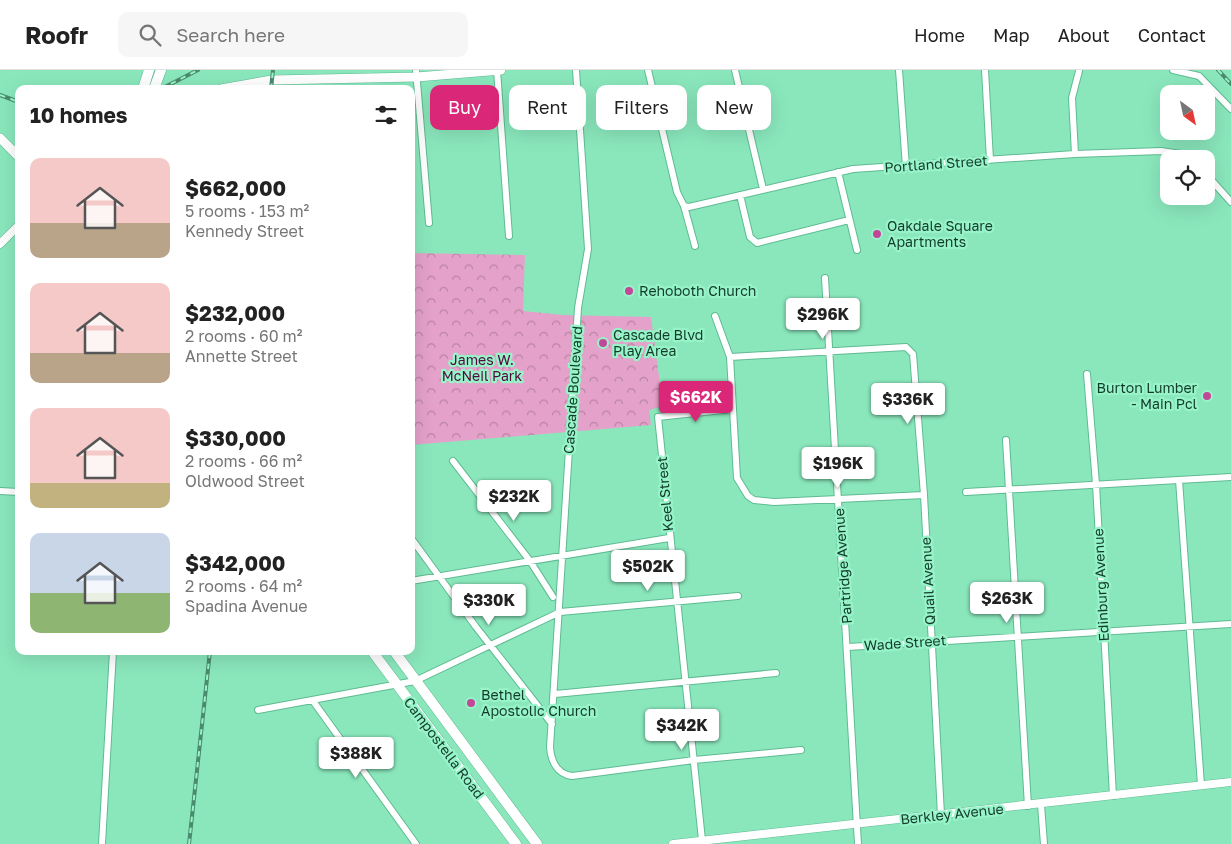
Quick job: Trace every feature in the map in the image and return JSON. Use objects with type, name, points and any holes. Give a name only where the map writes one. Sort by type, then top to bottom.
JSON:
[{"type":"main road","points":[[145,85],[149,70]]},
{"type":"main road","points":[[155,85],[161,70]]},
{"type":"main road","points":[[244,85],[329,74],[501,70]]},
{"type":"main road","points":[[0,138],[15,153]]},
{"type":"main road","name":"Campostella Road","points":[[375,655],[516,844]]},
{"type":"main road","name":"Campostella Road","points":[[397,655],[537,844]]},
{"type":"main road","points":[[506,832],[508,844]]},
{"type":"street","points":[[497,70],[509,236]]},
{"type":"street","name":"Cascade Boulevard","points":[[576,70],[588,249],[578,308],[551,754],[558,769],[567,775],[582,775],[694,760]]},
{"type":"street","points":[[648,70],[677,192],[684,206],[695,246]]},
{"type":"street","points":[[735,70],[763,189]]},
{"type":"street","points":[[899,70],[906,167]]},
{"type":"street","points":[[984,70],[990,160]]},
{"type":"street","points":[[1173,70],[1199,76],[1231,110]]},
{"type":"street","points":[[1075,154],[1072,98],[1079,71]]},
{"type":"street","points":[[416,73],[429,223]]},
{"type":"street","name":"Portland Street","points":[[684,206],[838,172],[1075,154],[1160,151]]},
{"type":"street","points":[[838,172],[857,250]]},
{"type":"street","points":[[1215,184],[1231,202]]},
{"type":"street","points":[[740,195],[750,237],[757,242],[849,220]]},
{"type":"street","points":[[0,244],[15,229]]},
{"type":"street","name":"Partridge Avenue","points":[[825,278],[858,844]]},
{"type":"street","points":[[715,316],[730,357],[737,478],[748,496],[754,500],[768,502],[924,495]]},
{"type":"street","name":"Quail Avenue","points":[[829,351],[906,347],[910,349],[914,358],[924,495],[941,815]]},
{"type":"street","points":[[730,357],[829,351]]},
{"type":"street","name":"Edinburg Avenue","points":[[1087,374],[1096,484],[1113,796]]},
{"type":"street","name":"Keel Street","points":[[702,840],[669,538],[658,417],[732,408]]},
{"type":"street","points":[[1006,440],[1028,806]]},
{"type":"street","points":[[454,461],[530,561],[553,597]]},
{"type":"street","points":[[966,492],[1231,477]]},
{"type":"street","points":[[1179,480],[1188,627],[1201,785]]},
{"type":"street","points":[[0,491],[15,492]]},
{"type":"street","points":[[415,580],[669,538]]},
{"type":"street","points":[[415,543],[552,724]]},
{"type":"street","points":[[258,710],[416,681],[560,612],[676,600],[738,596]]},
{"type":"street","name":"Wade Street","points":[[848,647],[1231,624]]},
{"type":"street","points":[[102,844],[113,655]]},
{"type":"street","points":[[555,694],[776,672]]},
{"type":"street","points":[[313,701],[416,844]]},
{"type":"street","points":[[694,760],[801,750]]},
{"type":"street","name":"Berkley Avenue","points":[[673,844],[1041,805],[1231,782]]},
{"type":"street","points":[[1041,805],[1044,844]]},
{"type":"street","points":[[748,835],[749,844]]},
{"type":"green space","name":"James W. McNeil Park","points":[[415,253],[525,255],[523,311],[563,315],[651,317],[663,406],[649,410],[651,425],[415,445]]},
{"type":"railway","points":[[169,85],[198,70]]},
{"type":"railway","points":[[271,85],[273,70]]},
{"type":"railway","points":[[1218,70],[1231,84]]},
{"type":"railway","points":[[0,95],[15,101]]},
{"type":"railway","points":[[189,844],[210,655]]},
{"type":"place","name":"Oakdale Square Apartments","points":[[877,234]]},
{"type":"place","name":"Rehoboth Church","points":[[629,291]]},
{"type":"place","name":"Cascade Blvd Play Area","points":[[603,343]]},
{"type":"place","name":"Burton Lumber - Main Pcl","points":[[1207,396]]},
{"type":"place","name":"Bethel Apostolic Church","points":[[471,703]]}]
